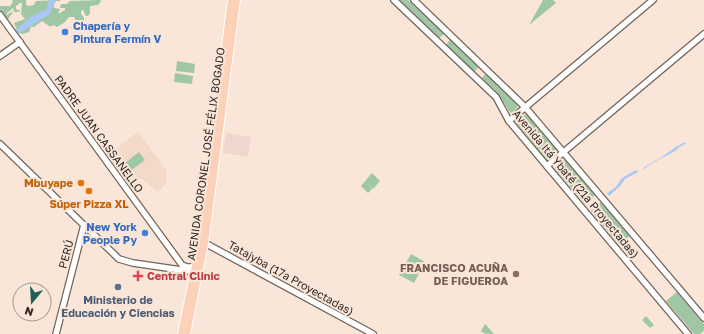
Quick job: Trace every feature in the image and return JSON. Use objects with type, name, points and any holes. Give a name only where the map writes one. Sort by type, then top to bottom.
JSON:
[{"type":"main road","name":"AVENIDA CORONEL JOSÉ FÉLIX BOGADO","points":[[203,242],[231,0]]},
{"type":"main road","name":"AVENIDA CORONEL JOSÉ FÉLIX BOGADO","points":[[187,334],[203,242],[238,0]]},
{"type":"main road","name":"AVENIDA CORONEL JOSÉ FÉLIX BOGADO","points":[[181,334],[198,269]]},
{"type":"street","name":"Avenida Itá Ybaté (21ª Proyectadas)","points":[[394,0],[496,97],[509,121],[688,334]]},
{"type":"street","name":"Avenida Itá Ybaté (21ª Proyectadas)","points":[[414,0],[525,107],[704,318]]},
{"type":"street","points":[[509,121],[654,0]]},
{"type":"street","name":"PADRE JUAN CASSANELLO","points":[[0,15],[182,265],[198,269]]},
{"type":"street","points":[[547,166],[704,34]]},
{"type":"street","points":[[0,56],[20,42]]},
{"type":"street","points":[[0,144],[116,257],[122,260],[163,267],[198,269]]},
{"type":"street","name":"PERÚ","points":[[56,334],[84,225]]},
{"type":"street","name":"Tatajyba (17ª Proyectadas)","points":[[203,242],[373,334]]},
{"type":"street","points":[[163,267],[174,262],[174,254]]},
{"type":"shaded area","points":[[138,132],[167,171],[166,183],[158,192],[142,179],[121,178],[105,157]]},
{"type":"shaded area","points":[[226,133],[251,137],[248,157],[223,153]]},
{"type":"green space","points":[[12,0],[26,0],[26,5],[29,6],[34,5],[36,1],[57,0],[54,4],[54,8],[60,9],[58,14],[65,10],[65,8],[60,8],[61,4],[67,4],[70,1],[101,1],[98,5],[90,6],[90,13],[88,16],[86,16],[83,10],[81,11],[84,20],[76,21],[74,17],[69,17],[65,22],[57,27],[54,25],[49,26],[42,21],[34,27],[31,27],[29,32],[23,34],[18,33],[14,23],[25,19],[21,14],[22,3],[16,6],[16,9],[20,11],[19,12],[14,12],[13,8],[7,13],[7,15],[11,12],[13,13],[8,20],[0,16],[0,6],[10,6],[13,2]]},
{"type":"green space","points":[[399,0],[408,0],[444,34],[439,38]]},
{"type":"green space","points":[[543,0],[553,0],[556,3],[529,25]]},
{"type":"green space","points":[[450,40],[479,67],[474,72],[446,45]]},
{"type":"green space","points":[[177,61],[195,64],[194,73],[176,71]]},
{"type":"green space","points":[[175,73],[193,76],[192,84],[174,82]]},
{"type":"green space","points":[[486,73],[518,106],[511,114],[497,92],[482,78]]},
{"type":"green space","points":[[527,113],[558,150],[547,161],[516,123]]},
{"type":"green space","points":[[139,152],[145,160],[130,171],[124,164]]},
{"type":"green space","points":[[565,159],[595,195],[585,204],[554,168]]},
{"type":"green space","points":[[372,173],[380,181],[373,189],[368,184],[372,189],[368,193],[361,186]]},
{"type":"green space","points":[[601,202],[630,236],[619,245],[591,211]]},
{"type":"green space","points":[[411,254],[425,262],[414,283],[399,275]]},
{"type":"green space","points":[[677,292],[704,324],[704,331],[700,334],[694,334],[666,301]]},
{"type":"green space","points":[[646,316],[654,325],[650,328],[642,320]]},
{"type":"green space","points":[[485,324],[494,334],[481,331]]},
{"type":"water","points":[[49,0],[55,0],[50,14],[18,34],[16,31],[17,29],[30,17],[46,10]]},
{"type":"water","points":[[676,147],[678,149],[644,169],[643,168],[662,157]]},
{"type":"water","points":[[636,170],[638,172],[625,179],[609,196],[607,193],[616,187],[622,178]]},
{"type":"waterway","points":[[676,148],[685,143]]},
{"type":"place","name":"Chapería y Pintura Fermín V","points":[[65,32]]},
{"type":"place","name":"Mbuyape","points":[[81,183]]},
{"type":"place","name":"Súper Pizza XL","points":[[89,191]]},
{"type":"place","name":"New York People Py","points":[[145,233]]},
{"type":"place","name":"FRANCISCO ACUÑA DE FIGUEROA","points":[[516,274]]},
{"type":"place","name":"Central Clinic","points":[[138,276]]},
{"type":"place","name":"Ministerio de Educación y Ciencias","points":[[118,287]]}]
